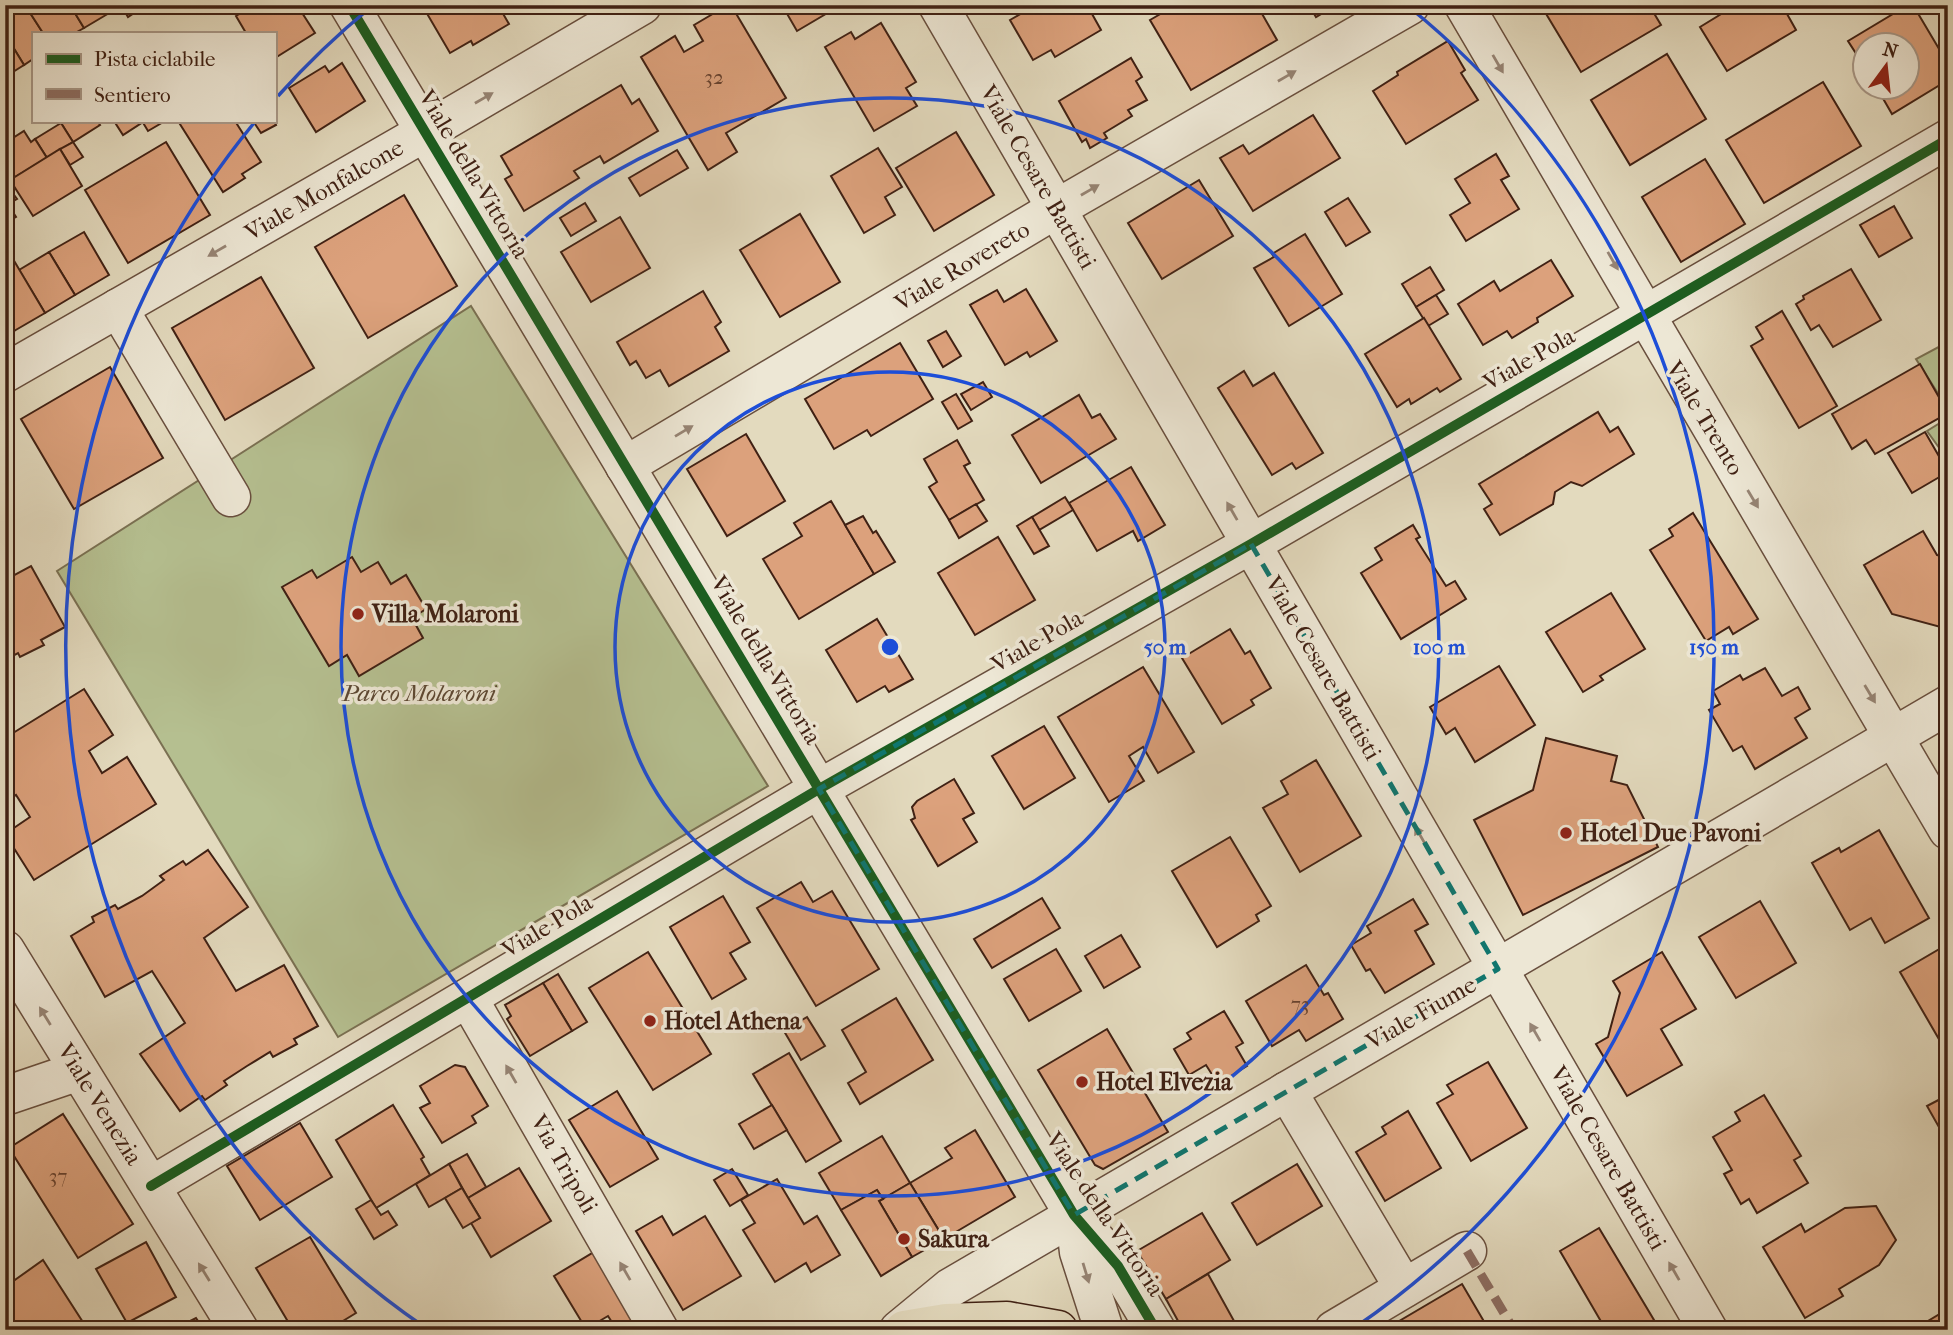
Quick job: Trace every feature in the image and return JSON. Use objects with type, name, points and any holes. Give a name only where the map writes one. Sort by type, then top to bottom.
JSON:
[{"type":"main road","name":"Viale Fiume","points":[[902,1330],[946,1322],[1007,1321],[1058,1330]]},
{"type":"street","name":"Viale della Vittoria","points":[[349,5],[1074,1215],[1118,1266],[1156,1330]]},
{"type":"street","name":"Viale Monfalcone","points":[[5,373],[642,5]]},
{"type":"street","name":"Viale Cesare Battisti","points":[[937,5],[1708,1330]]},
{"type":"street","name":"Viale Rovereto","points":[[625,466],[1056,209],[1410,5]]},
{"type":"street","name":"Viale Trento","points":[[1464,5],[1948,830]]},
{"type":"street","name":"Viale Pola","points":[[151,1186],[819,789],[1251,544],[1948,139]]},
{"type":"street","points":[[118,308],[231,497]]},
{"type":"street","name":"Viale Fiume","points":[[902,1330],[950,1288],[1948,705]]},
{"type":"street","name":"Viale Venezia","points":[[5,950],[239,1330]]},
{"type":"street","name":"Via Tripoli","points":[[468,998],[659,1330]]},
{"type":"street","points":[[5,1096],[79,1071]]},
{"type":"street","points":[[1287,1091],[1404,1289]]},
{"type":"street","name":"Viale della Vittoria","points":[[1074,1215],[1079,1252],[1104,1330]]},
{"type":"street","points":[[1336,1329],[1467,1251]]},
{"type":"highlighted area","points":[[1251,544],[1498,969],[1074,1215],[819,789]]},
{"type":"green space","name":"Parco Molaroni","points":[[471,306],[768,786],[338,1037],[57,571]]},
{"type":"green space","points":[[1948,342],[1948,409],[1916,359]]},
{"type":"green space","points":[[1948,418],[1948,460],[1927,431]]},
{"type":"building","points":[[25,5],[42,32],[32,32],[32,60],[24,65],[5,34],[5,16]]},
{"type":"building","points":[[25,5],[70,5],[84,28],[77,32],[42,32]]},
{"type":"building","points":[[70,5],[121,5],[121,6],[84,28]]},
{"type":"building","points":[[121,5],[146,5],[128,17]]},
{"type":"building","points":[[254,5],[297,5],[315,33],[276,57],[276,32],[245,32],[236,16]]},
{"type":"building","points":[[422,5],[498,5],[509,24],[473,45],[471,41],[450,53]]},
{"type":"building","points":[[731,5],[786,98],[726,133],[737,152],[708,170],[641,57],[675,36],[684,52],[703,41],[694,25]]},
{"type":"building","points":[[782,5],[841,5],[797,31]]},
{"type":"building","points":[[1025,5],[1087,5],[1101,30],[1055,57],[1051,50],[1033,60],[1010,20],[1027,10]]},
{"type":"building","points":[[1176,5],[1257,5],[1277,40],[1191,90],[1150,20]]},
{"type":"building","points":[[1309,5],[1336,5],[1316,17]]},
{"type":"building","points":[[1557,5],[1649,5],[1661,25],[1581,72],[1545,12]]},
{"type":"building","points":[[1736,5],[1782,5],[1796,30],[1727,71],[1700,27]]},
{"type":"building","points":[[1908,5],[1913,5],[1948,64],[1948,80],[1922,96],[1922,32],[1863,32]]},
{"type":"building","points":[[881,23],[916,82],[906,88],[917,106],[874,131],[825,47],[851,32],[855,39]]},
{"type":"building","points":[[5,34],[24,65],[5,77]]},
{"type":"building","points":[[1448,41],[1465,70],[1461,73],[1478,100],[1406,144],[1373,91],[1398,75],[1397,72]]},
{"type":"building","points":[[1667,54],[1706,119],[1630,165],[1591,100]]},
{"type":"building","points":[[1131,58],[1142,77],[1136,81],[1147,100],[1128,110],[1132,116],[1104,133],[1107,138],[1090,148],[1086,139],[1082,142],[1059,101]]},
{"type":"building","points":[[342,63],[365,101],[316,132],[289,88],[325,66],[329,72]]},
{"type":"building","points":[[1823,82],[1861,146],[1764,203],[1726,140]]},
{"type":"building","points":[[621,85],[632,104],[639,99],[658,131],[604,163],[600,156],[574,171],[579,178],[524,211],[505,179],[512,175],[501,156]]},
{"type":"building","points":[[1885,102],[1912,102],[1892,114]]},
{"type":"building","points":[[1313,115],[1340,158],[1253,211],[1220,158],[1243,145],[1249,154]]},
{"type":"building","points":[[98,122],[100,125],[73,142],[61,123]]},
{"type":"building","points":[[115,122],[143,122],[123,135]]},
{"type":"building","points":[[143,122],[163,122],[148,131]]},
{"type":"building","points":[[179,122],[236,122],[261,162],[242,174],[245,178],[223,192]]},
{"type":"building","points":[[254,122],[274,122],[276,125],[261,133]]},
{"type":"building","points":[[61,123],[73,142],[47,158],[35,139]]},
{"type":"building","points":[[24,131],[31,142],[35,139],[47,158],[10,180],[5,172],[5,143]]},
{"type":"building","points":[[956,132],[994,195],[934,231],[896,168]]},
{"type":"building","points":[[73,142],[83,157],[70,165],[60,149]]},
{"type":"building","points":[[166,142],[210,215],[128,263],[85,190]]},
{"type":"building","points":[[878,148],[902,187],[885,197],[895,215],[864,233],[831,176]]},
{"type":"building","points":[[60,149],[82,186],[33,216],[10,180]]},
{"type":"building","points":[[677,150],[688,168],[640,196],[629,178]]},
{"type":"building","points":[[1496,154],[1509,176],[1501,180],[1519,209],[1466,241],[1450,215],[1470,203],[1455,179]]},
{"type":"building","points":[[1705,159],[1745,224],[1681,262],[1642,197]]},
{"type":"building","points":[[1199,180],[1233,236],[1162,279],[1128,223]]},
{"type":"building","points":[[5,183],[17,199],[8,204],[5,200]]},
{"type":"building","points":[[404,195],[457,286],[368,338],[315,247]]},
{"type":"building","points":[[1348,198],[1370,232],[1346,246],[1325,212]]},
{"type":"building","points":[[5,200],[16,217],[5,223]]},
{"type":"building","points":[[585,203],[596,221],[571,236],[560,218]]},
{"type":"building","points":[[1894,206],[1912,238],[1879,257],[1860,225]]},
{"type":"building","points":[[800,214],[840,282],[780,317],[740,250]]},
{"type":"building","points":[[620,217],[650,268],[591,302],[561,252]]},
{"type":"building","points":[[84,232],[109,275],[75,295],[49,252]]},
{"type":"building","points":[[1305,234],[1342,294],[1289,326],[1254,268]]},
{"type":"building","points":[[49,252],[75,295],[45,313],[19,270]]},
{"type":"building","points":[[13,259],[45,313],[14,331],[5,316],[5,263]]},
{"type":"building","points":[[1551,260],[1573,296],[1537,318],[1538,322],[1512,338],[1507,331],[1483,345],[1458,304],[1494,281],[1500,291]]},
{"type":"building","points":[[1430,267],[1444,290],[1416,307],[1402,284]]},
{"type":"building","points":[[1851,269],[1881,320],[1833,347],[1819,325],[1811,330],[1796,304],[1804,299],[1803,296]]},
{"type":"building","points":[[261,277],[314,368],[225,420],[172,328]]},
{"type":"building","points":[[1026,289],[1057,341],[1030,357],[1027,352],[1005,365],[970,305],[997,290],[1004,302]]},
{"type":"building","points":[[703,291],[721,322],[715,327],[729,351],[669,386],[660,370],[646,378],[636,361],[630,365],[617,342]]},
{"type":"building","points":[[1436,295],[1448,314],[1428,326],[1416,307]]},
{"type":"building","points":[[1782,311],[1837,406],[1799,428],[1751,346],[1763,339],[1756,327]]},
{"type":"building","points":[[5,316],[14,331],[5,336]]},
{"type":"building","points":[[1424,318],[1461,379],[1440,392],[1437,388],[1411,404],[1409,399],[1397,407],[1365,354]]},
{"type":"building","points":[[946,331],[961,356],[943,367],[928,341]]},
{"type":"building","points":[[900,343],[933,399],[871,436],[867,430],[834,449],[805,399]]},
{"type":"building","points":[[1920,364],[1948,413],[1875,454],[1866,440],[1852,449],[1832,414]]},
{"type":"building","points":[[110,367],[163,458],[74,509],[21,419]]},
{"type":"building","points":[[1244,371],[1253,386],[1274,373],[1323,453],[1296,469],[1292,463],[1272,475],[1218,388]]},
{"type":"building","points":[[983,382],[992,397],[971,410],[961,394]]},
{"type":"building","points":[[956,394],[972,421],[958,429],[942,402]]},
{"type":"building","points":[[1079,395],[1092,418],[1100,414],[1116,439],[1041,483],[1012,435]]},
{"type":"building","points":[[1598,412],[1610,432],[1618,427],[1634,454],[1582,486],[1571,482],[1555,492],[1553,504],[1500,535],[1484,509],[1492,504],[1479,484]]},
{"type":"building","points":[[1925,432],[1948,472],[1912,493],[1888,453]]},
{"type":"building","points":[[746,434],[785,501],[727,536],[687,469]]},
{"type":"building","points":[[957,440],[970,463],[964,466],[984,500],[949,520],[929,487],[937,482],[924,459]]},
{"type":"building","points":[[1131,467],[1165,525],[1138,541],[1133,531],[1097,551],[1069,503]]},
{"type":"building","points":[[1065,497],[1073,510],[1039,530],[1032,517]]},
{"type":"building","points":[[831,501],[874,574],[799,619],[763,559],[802,536],[794,523]]},
{"type":"building","points":[[976,504],[987,521],[959,538],[949,520]]},
{"type":"building","points":[[1693,513],[1758,619],[1733,634],[1729,627],[1706,641],[1650,550],[1673,536],[1669,529]]},
{"type":"building","points":[[863,516],[873,533],[876,531],[895,562],[874,574],[845,525]]},
{"type":"building","points":[[1032,517],[1049,546],[1034,554],[1017,526]]},
{"type":"building","points":[[1413,525],[1420,537],[1416,539],[1446,586],[1455,581],[1466,599],[1401,639],[1361,573],[1382,560],[1375,548]]},
{"type":"building","points":[[1923,531],[1937,555],[1948,557],[1948,629],[1892,614],[1864,565]]},
{"type":"building","points":[[998,537],[1035,600],[975,635],[938,573]]},
{"type":"building","name":"Villa Molaroni","points":[[352,557],[361,572],[378,562],[391,584],[406,575],[426,609],[412,618],[423,638],[359,676],[347,655],[329,666],[282,587],[312,570],[317,578]]},
{"type":"building","points":[[31,566],[65,627],[41,640],[44,645],[20,657],[18,653],[5,660],[5,580]]},
{"type":"building","points":[[1611,593],[1645,649],[1600,676],[1603,680],[1583,692],[1546,632]]},
{"type":"building","points":[[877,619],[913,679],[889,692],[885,686],[857,702],[826,650]]},
{"type":"building","points":[[1230,629],[1245,654],[1250,651],[1271,688],[1251,700],[1254,705],[1222,724],[1182,658]]},
{"type":"building","points":[[1499,666],[1535,725],[1475,762],[1455,728],[1446,734],[1430,707]]},
{"type":"building","points":[[1143,667],[1194,752],[1158,773],[1143,747],[1129,756],[1144,781],[1109,802],[1058,717]]},
{"type":"building","points":[[1765,668],[1782,696],[1798,687],[1810,709],[1795,718],[1807,738],[1755,769],[1742,746],[1733,751],[1709,710],[1720,704],[1713,691],[1740,675],[1743,680]]},
{"type":"building","points":[[84,689],[113,735],[89,751],[102,773],[127,757],[156,804],[34,880],[5,834],[30,817],[16,795],[5,802],[5,738]]},
{"type":"building","points":[[1044,726],[1075,778],[1024,809],[992,756]]},
{"type":"building","name":"Hotel Due Pavoni","points":[[1546,738],[1617,756],[1611,781],[1627,785],[1658,847],[1523,915],[1474,820],[1533,790]]},
{"type":"building","points":[[1316,760],[1361,836],[1300,872],[1263,808],[1288,794],[1281,781]]},
{"type":"building","points":[[954,779],[974,813],[963,819],[977,842],[938,866],[911,820],[915,818],[912,807],[917,801]]},
{"type":"building","points":[[1879,830],[1929,918],[1885,943],[1871,918],[1850,930],[1812,863],[1839,848],[1841,852]]},
{"type":"building","points":[[1230,837],[1271,906],[1256,915],[1259,921],[1217,947],[1172,871]]},
{"type":"building","points":[[208,850],[248,907],[204,938],[236,991],[284,965],[318,1026],[294,1039],[297,1044],[273,1057],[270,1052],[224,1081],[227,1085],[205,1100],[202,1096],[180,1111],[140,1054],[185,1023],[152,971],[105,997],[71,936],[94,922],[92,917],[115,905],[118,909],[142,896],[164,880],[160,876],[183,861],[186,865]]},
{"type":"building","points":[[801,882],[813,902],[832,891],[879,969],[816,1006],[757,908]]},
{"type":"building","points":[[723,896],[750,942],[730,953],[746,979],[712,999],[670,927]]},
{"type":"building","points":[[1042,898],[1060,928],[992,968],[974,939]]},
{"type":"building","points":[[1413,899],[1428,924],[1415,931],[1434,964],[1385,993],[1370,969],[1366,971],[1351,945],[1371,933],[1367,926]]},
{"type":"building","points":[[1760,901],[1796,963],[1736,998],[1699,937]]},
{"type":"building","points":[[1121,935],[1140,967],[1104,988],[1085,956]]},
{"type":"building","points":[[1948,944],[1948,1052],[1947,1053],[1900,972]]},
{"type":"building","points":[[1056,949],[1081,991],[1029,1021],[1004,979]]},
{"type":"building","name":"Hotel Athena","points":[[648,952],[711,1054],[653,1090],[589,988]]},
{"type":"building","points":[[1662,952],[1696,1009],[1661,1029],[1682,1065],[1627,1096],[1596,1044],[1608,1037],[1620,993],[1613,981]]},
{"type":"building","points":[[1306,965],[1324,995],[1328,993],[1343,1019],[1306,1041],[1299,1030],[1272,1046],[1246,1001]]},
{"type":"building","points":[[558,974],[587,1022],[572,1031],[543,983]]},
{"type":"building","points":[[543,983],[572,1031],[530,1056],[507,1019],[511,1016],[505,1005]]},
{"type":"building","points":[[896,998],[933,1060],[860,1104],[848,1083],[866,1072],[842,1030]]},
{"type":"building","points":[[1224,1011],[1243,1043],[1236,1047],[1247,1066],[1218,1084],[1206,1065],[1189,1075],[1174,1049],[1191,1039],[1187,1033]]},
{"type":"building","points":[[807,1017],[825,1046],[801,1060],[784,1031]]},
{"type":"building","points":[[1107,1029],[1168,1132],[1103,1169],[1095,1165],[1038,1070]]},
{"type":"building","points":[[789,1053],[841,1141],[806,1162],[753,1074]]},
{"type":"building","points":[[1488,1062],[1527,1128],[1471,1161],[1437,1103],[1453,1094],[1447,1085]]},
{"type":"building","points":[[455,1065],[465,1067],[488,1106],[472,1116],[476,1123],[442,1143],[420,1108],[430,1103],[420,1086]]},
{"type":"building","points":[[617,1091],[658,1159],[610,1187],[569,1120]]},
{"type":"building","points":[[1764,1095],[1801,1156],[1794,1160],[1808,1183],[1757,1213],[1749,1199],[1741,1204],[1724,1174],[1732,1170],[1713,1137],[1740,1121],[1735,1112]]},
{"type":"building","points":[[1948,1095],[1948,1134],[1944,1136],[1927,1106]]},
{"type":"building","points":[[393,1105],[424,1157],[421,1159],[430,1175],[376,1208],[336,1140]]},
{"type":"building","points":[[772,1105],[787,1130],[754,1149],[739,1124]]},
{"type":"building","points":[[1408,1111],[1441,1168],[1385,1201],[1356,1152],[1386,1134],[1382,1127]]},
{"type":"building","points":[[63,1114],[133,1224],[78,1258],[9,1148]]},
{"type":"building","points":[[300,1123],[332,1177],[260,1220],[227,1166]]},
{"type":"building","points":[[975,1130],[1015,1197],[944,1239],[910,1183],[952,1158],[945,1148]]},
{"type":"building","points":[[882,1136],[910,1183],[883,1199],[877,1190],[841,1210],[819,1173]]},
{"type":"building","points":[[467,1154],[486,1187],[468,1198],[449,1164]]},
{"type":"building","points":[[449,1164],[462,1188],[429,1207],[416,1184]]},
{"type":"building","points":[[1297,1164],[1322,1206],[1257,1245],[1232,1203]]},
{"type":"building","points":[[519,1168],[551,1221],[491,1257],[471,1223],[480,1218],[468,1198]]},
{"type":"building","points":[[732,1169],[748,1195],[730,1206],[714,1180]]},
{"type":"building","points":[[777,1179],[804,1224],[817,1216],[840,1255],[811,1272],[806,1263],[775,1282],[743,1230],[755,1223],[741,1200]]},
{"type":"building","points":[[910,1183],[944,1239],[912,1257],[879,1201]]},
{"type":"building","points":[[462,1188],[480,1218],[463,1228],[445,1198]]},
{"type":"building","points":[[877,1190],[883,1199],[879,1201],[912,1257],[881,1276],[841,1210]]},
{"type":"building","points":[[371,1200],[381,1215],[388,1211],[397,1225],[374,1239],[356,1209]]},
{"type":"building","points":[[1876,1206],[1896,1240],[1879,1265],[1839,1289],[1843,1296],[1805,1318],[1763,1247],[1801,1224],[1805,1232],[1845,1208]]},
{"type":"building","points":[[1202,1213],[1230,1260],[1166,1299],[1137,1251]]},
{"type":"building","points":[[662,1216],[673,1235],[705,1216],[741,1276],[683,1310],[636,1231]]},
{"type":"building","points":[[1599,1228],[1654,1320],[1638,1330],[1606,1330],[1560,1251]]},
{"type":"building","points":[[310,1237],[356,1313],[328,1330],[293,1330],[256,1268]]},
{"type":"building","points":[[146,1242],[176,1297],[127,1323],[96,1269]]},
{"type":"building","points":[[599,1249],[640,1319],[621,1330],[617,1330],[608,1316],[586,1329],[554,1276]]},
{"type":"building","points":[[43,1260],[88,1330],[5,1330],[5,1287]]},
{"type":"building","points":[[1208,1274],[1239,1330],[1183,1330],[1166,1299]]},
{"type":"building","points":[[1462,1284],[1489,1330],[1384,1330]]},
{"type":"building","points":[[1948,1309],[1948,1330],[1913,1330]]},
{"type":"building","points":[[196,1318],[204,1330],[172,1330]]},
{"type":"marked path","points":[[1467,1251],[1514,1330]]},
{"type":"cycle path","points":[[349,5],[1074,1215],[1118,1266],[1156,1330]]},
{"type":"cycle path","points":[[151,1186],[819,789],[1251,544],[1948,139]]},
{"type":"place","name":"Villa Molaroni","points":[[358,614]]},
{"type":"place","name":"Hotel Due Pavoni","points":[[1566,833]]},
{"type":"place","name":"Hotel Athena","points":[[650,1021]]},
{"type":"place","name":"Hotel Elvezia","points":[[1082,1082]]},
{"type":"place","name":"Sakura","points":[[904,1239]]}]
